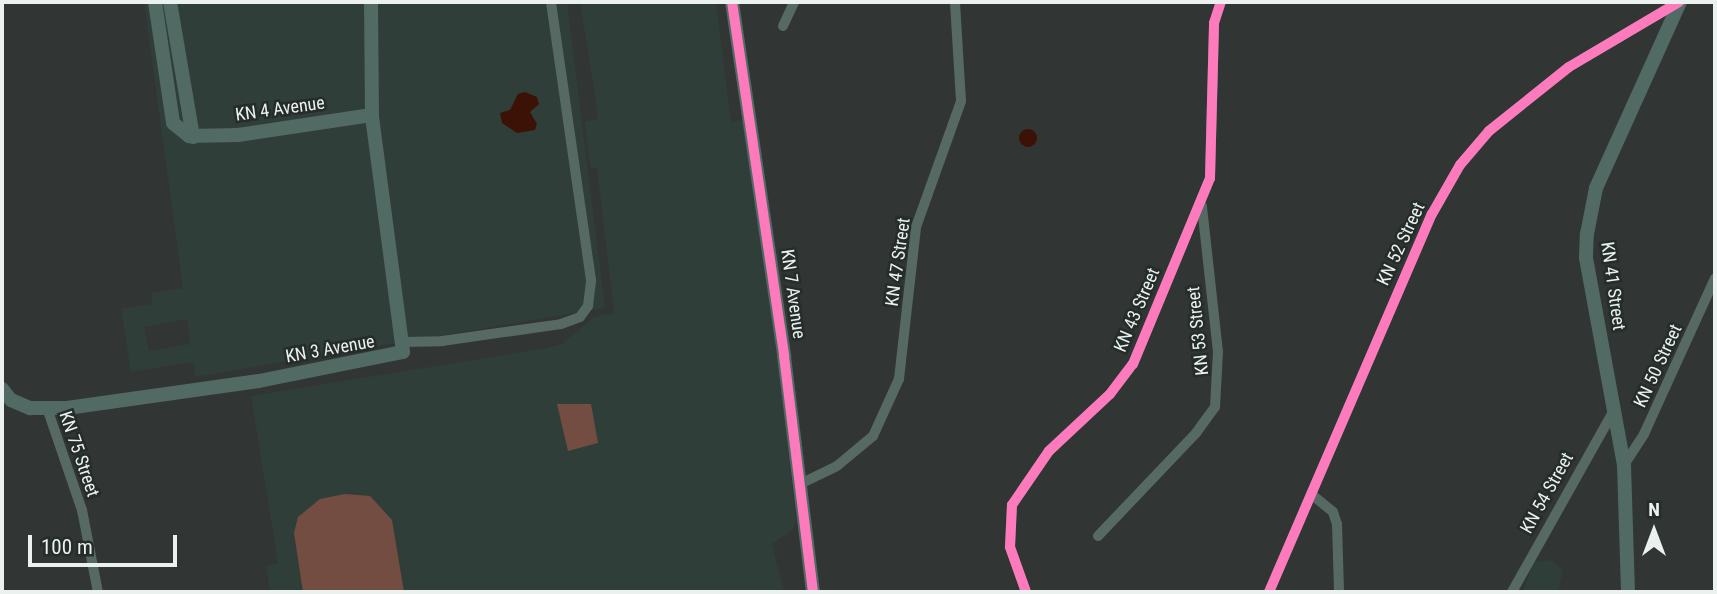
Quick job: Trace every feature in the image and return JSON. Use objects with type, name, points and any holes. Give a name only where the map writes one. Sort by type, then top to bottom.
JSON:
[{"type":"main road","points":[[155,2],[173,123],[193,137]]},
{"type":"main road","points":[[170,2],[193,137]]},
{"type":"main road","points":[[371,2],[372,115],[403,342]]},
{"type":"main road","name":"KN 7 Avenue","points":[[733,2],[784,356],[813,592]]},
{"type":"main road","name":"KN 41 Street","points":[[1628,592],[1624,465],[1586,257],[1590,211],[1680,2]]},
{"type":"main road","name":"KN 4 Avenue","points":[[193,137],[372,115]]},
{"type":"main road","name":"KN 3 Avenue","points":[[5,400],[47,408],[141,399],[371,362],[401,354],[403,342]]},
{"type":"street","points":[[403,342],[442,341],[561,324],[580,317],[588,306],[591,280],[551,2]]},
{"type":"street","points":[[783,26],[794,2]]},
{"type":"street","name":"KN 47 Street","points":[[798,485],[837,466],[873,436],[900,379],[916,227],[961,101],[955,2]]},
{"type":"street","name":"KN 43 Street","points":[[1026,592],[1010,547],[1012,505],[1049,451],[1110,394],[1133,364],[1202,203],[1210,178],[1214,23],[1221,2]]},
{"type":"street","name":"KN 52 Street","points":[[1269,592],[1432,214],[1460,165],[1489,131],[1569,67],[1680,2]]},
{"type":"street","name":"KN 53 Street","points":[[1098,536],[1215,407],[1218,352],[1202,203]]},
{"type":"street","name":"KN 50 Street","points":[[1624,465],[1644,434],[1715,278]]},
{"type":"street","name":"KN 75 Street","points":[[47,408],[82,510],[98,592]]},
{"type":"street","name":"KN 54 Street","points":[[1511,592],[1614,410]]},
{"type":"street","points":[[1311,494],[1333,512],[1339,592]]},
{"type":"shaded area","points":[[144,2],[567,2],[605,308],[195,377],[193,362],[131,372],[121,309],[152,304],[151,293],[183,288]],"holes":[[[187,319],[190,344],[149,351],[144,327]]]},
{"type":"shaded area","points":[[580,2],[716,2],[731,122],[743,120],[779,368],[796,520],[793,530],[772,544],[784,592],[270,592],[266,566],[278,563],[251,396],[541,349],[562,344],[594,317],[614,313],[597,168],[590,167],[585,121],[596,120],[598,115]]},
{"type":"shaded area","points":[[525,92],[537,97],[539,104],[530,112],[537,124],[535,130],[517,133],[502,123],[500,113],[510,110],[518,94]]},
{"type":"shaded area","points":[[1028,129],[1034,132],[1037,138],[1034,144],[1028,147],[1022,144],[1019,138],[1022,132]]},
{"type":"shaded area","points":[[557,404],[591,404],[598,443],[568,451]]},
{"type":"shaded area","points":[[345,494],[370,496],[392,520],[404,592],[303,592],[294,533],[298,517],[320,499]]},
{"type":"shaded area","points":[[1551,560],[1563,570],[1558,592],[1523,592],[1533,563]]},
{"type":"cycle path","points":[[732,2],[784,356],[813,592]]},
{"type":"cycle path","points":[[1026,592],[1010,547],[1012,505],[1049,451],[1110,394],[1133,364],[1210,178],[1214,23],[1221,2]]},
{"type":"cycle path","points":[[1269,592],[1432,214],[1460,165],[1489,131],[1569,67],[1679,2]]}]
